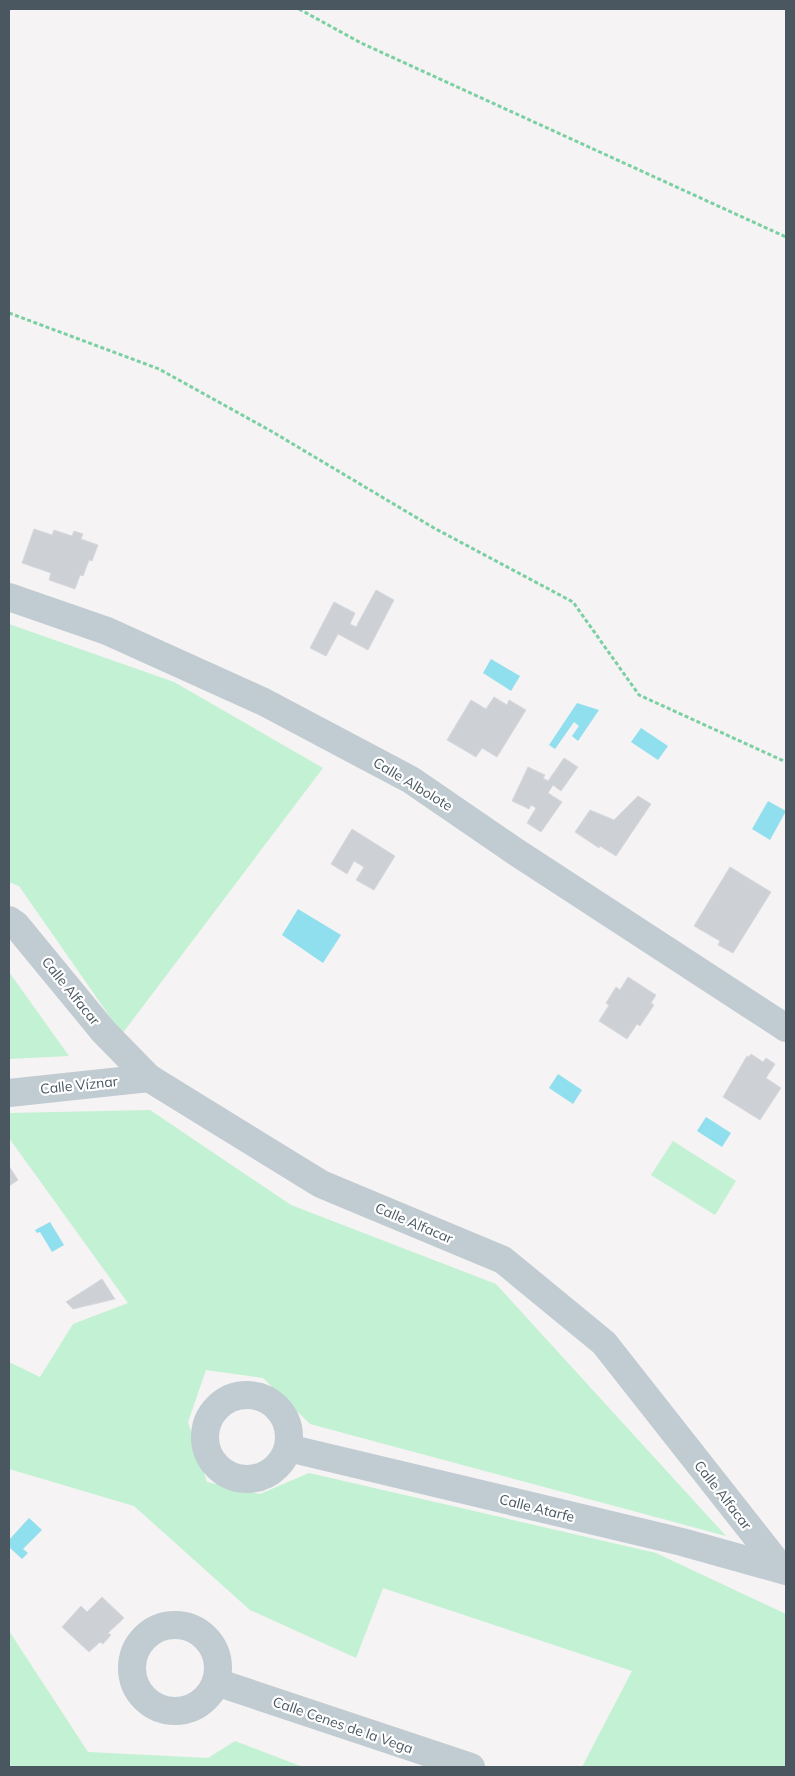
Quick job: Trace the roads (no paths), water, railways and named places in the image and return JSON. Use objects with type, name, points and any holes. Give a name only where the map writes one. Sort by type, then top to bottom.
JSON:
[{"type":"street","name":"Calle Albolote","points":[[9,597],[106,631],[264,702],[411,780],[524,857],[786,1028]]},
{"type":"street","name":"Calle Alfacar","points":[[9,920],[16,925],[104,1032],[148,1078],[321,1184],[503,1260],[604,1344],[784,1570]]},
{"type":"street","name":"Calle Víznar","points":[[9,1093],[148,1078]]},
{"type":"street","name":"Calle Atarfe","points":[[288,1448],[672,1540],[784,1570]]},
{"type":"street","name":"Calle Cenes de la Vega","points":[[216,1682],[471,1767]]},
{"type":"water","points":[[491,659],[520,676],[511,691],[483,673]]},
{"type":"water","points":[[577,703],[599,710],[578,741],[572,736],[579,726],[574,722],[555,749],[549,745]]},
{"type":"water","points":[[641,728],[668,746],[658,760],[631,742]]},
{"type":"water","points":[[768,801],[786,811],[770,840],[752,829]]},
{"type":"water","points":[[298,909],[341,935],[323,963],[282,935]]},
{"type":"water","points":[[558,1074],[582,1090],[573,1104],[549,1088]]},
{"type":"water","points":[[706,1117],[731,1133],[722,1147],[697,1131]]},
{"type":"water","points":[[50,1222],[64,1245],[52,1252],[40,1232],[37,1233],[35,1230]]},
{"type":"water","points":[[29,1518],[42,1530],[23,1549],[28,1553],[22,1559],[9,1547],[9,1540]]}]
